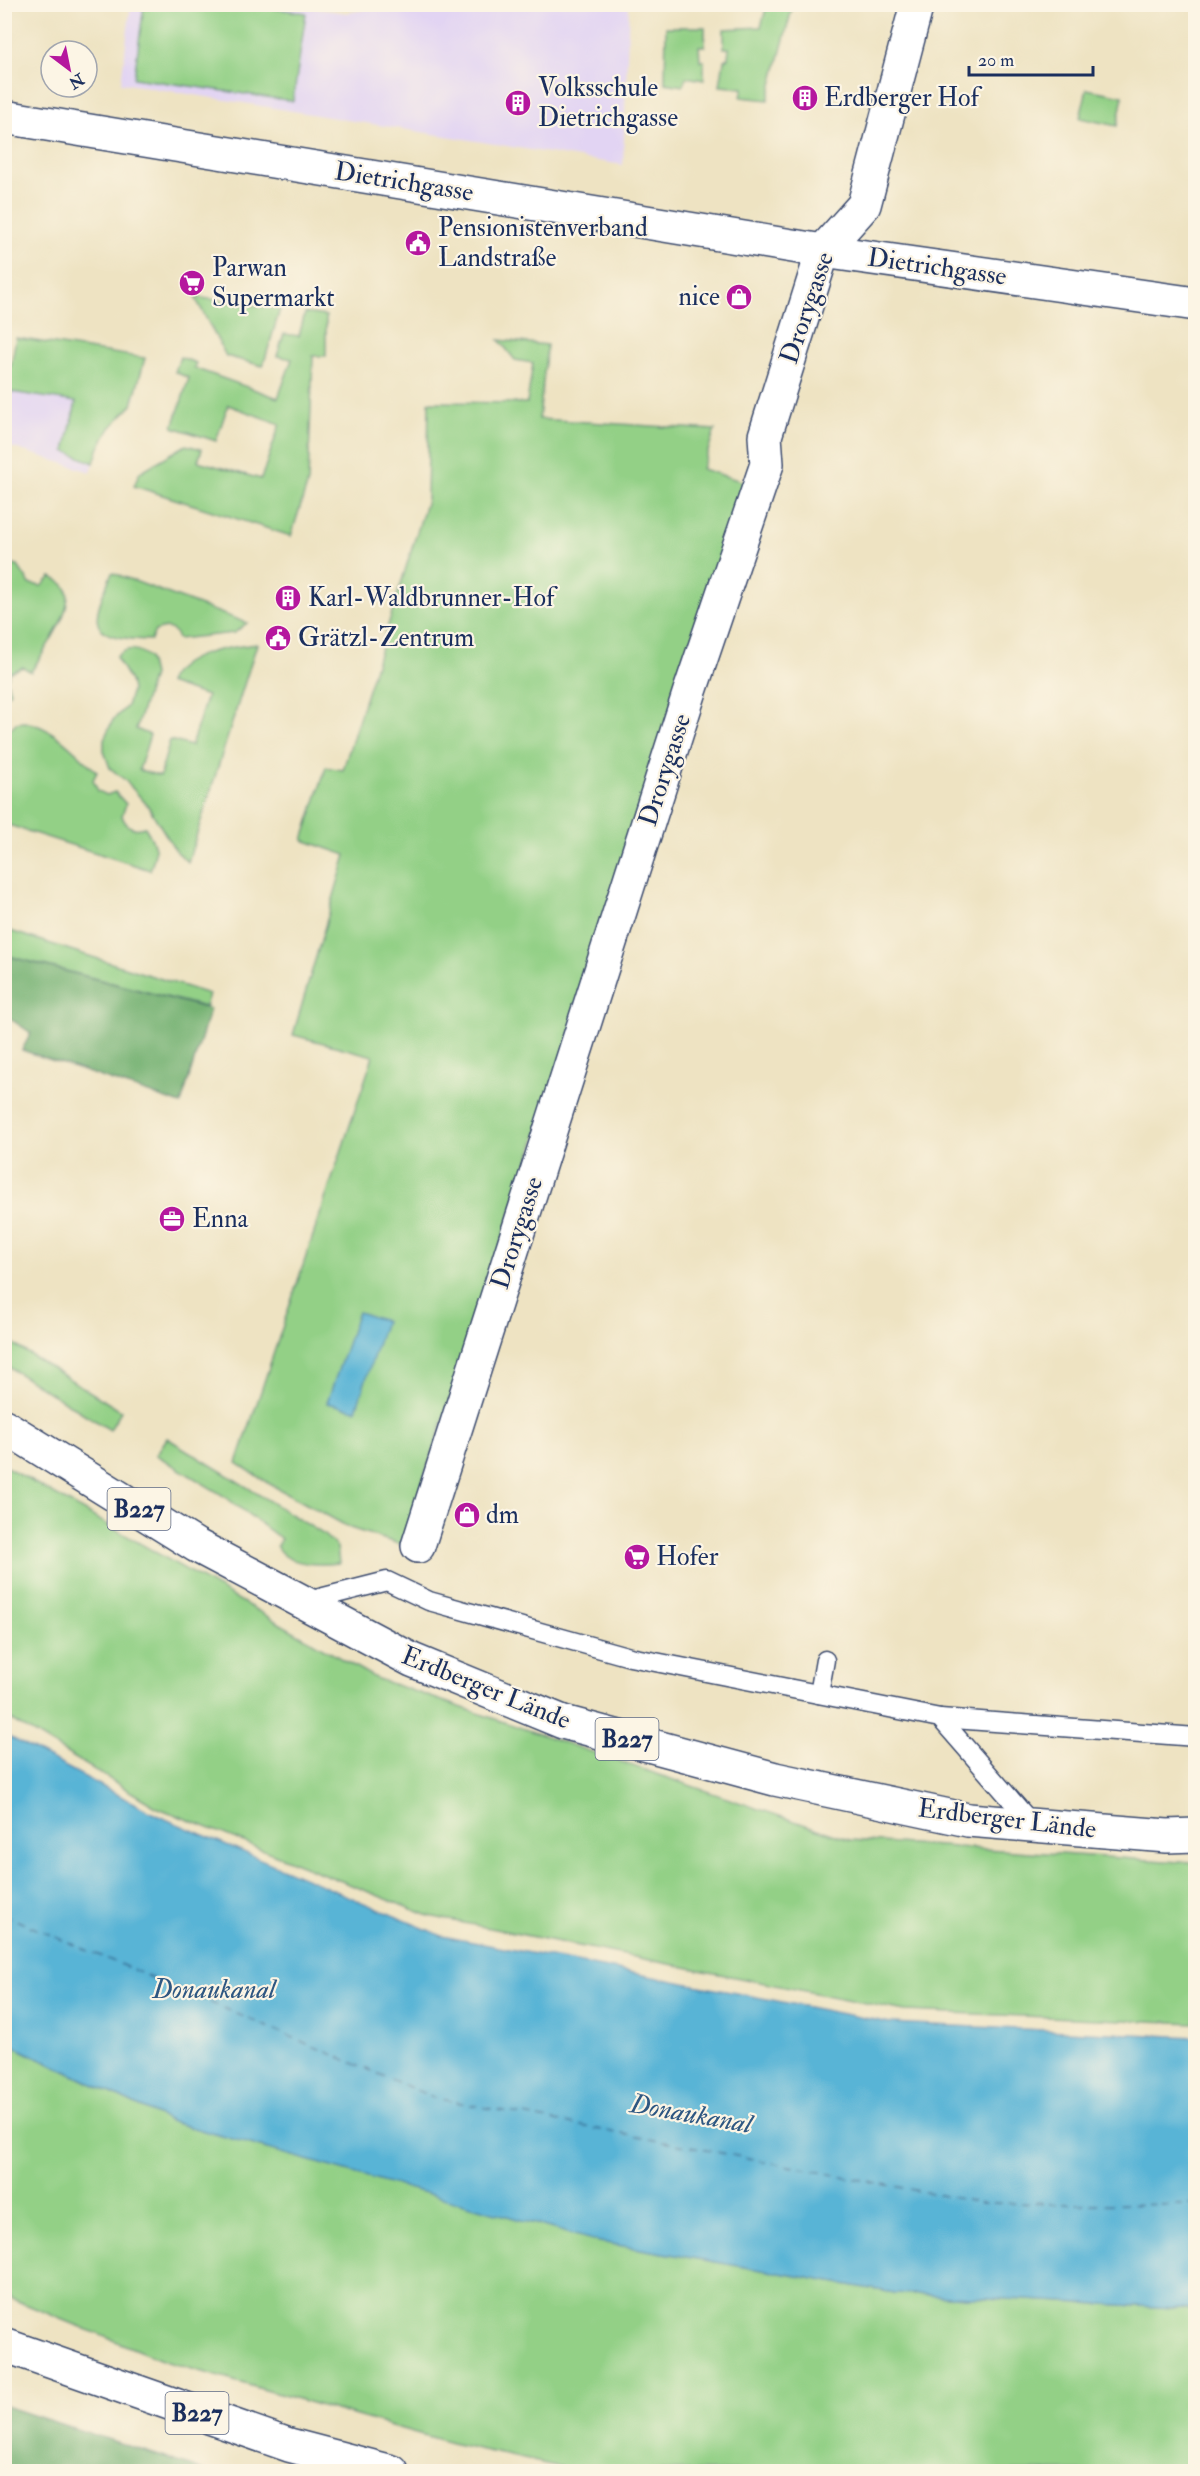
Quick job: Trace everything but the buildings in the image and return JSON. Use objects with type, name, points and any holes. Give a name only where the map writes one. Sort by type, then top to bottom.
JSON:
[{"type":"street","name":"Drorygasse","points":[[418,1546],[689,694],[767,464],[765,436],[823,251],[864,205],[917,4]]},
{"type":"street","name":"Dietrichgasse","points":[[4,117],[823,251],[1196,304]]},
{"type":"street","name":"Erdberger Lände","points":[[4,1426],[197,1546],[412,1660],[563,1722],[775,1779],[968,1820],[1167,1836],[1196,1835]]},
{"type":"street","name":"B227","points":[[4,2345],[289,2445],[392,2472]]},
{"type":"lane","points":[[304,1602],[387,1581],[429,1601],[630,1657],[939,1718],[1196,1737]]},
{"type":"lane","points":[[819,1694],[825,1660]]},
{"type":"lane","points":[[939,1718],[1034,1825]]},
{"type":"shaded area","points":[[394,4],[629,5],[623,165],[121,83],[131,5],[290,5],[347,13]]},
{"type":"shaded area","points":[[4,366],[136,396],[132,405],[110,428],[99,447],[91,472],[5,445]]},
{"type":"green space","points":[[144,5],[250,5],[306,13],[293,101],[134,78]]},
{"type":"green space","points":[[767,5],[793,5],[768,100],[741,97],[743,88],[720,86],[724,60],[728,58],[729,48],[724,48],[724,29],[761,27]]},
{"type":"green space","points":[[666,27],[705,27],[705,46],[699,46],[700,61],[704,61],[704,80],[686,77],[683,86],[665,83]]},
{"type":"green space","points":[[1087,89],[1123,96],[1117,126],[1080,118]]},
{"type":"green space","points":[[195,297],[280,309],[263,366],[226,356]]},
{"type":"green space","points":[[305,313],[326,316],[326,356],[313,356],[308,482],[291,536],[134,486],[140,472],[186,445],[202,449],[198,461],[261,479],[280,424],[228,405],[216,441],[173,427],[189,378],[175,372],[180,357],[196,363],[194,368],[278,398],[292,359],[277,356],[284,334],[299,336]]},
{"type":"green space","points":[[16,338],[145,358],[132,405],[110,428],[99,447],[94,463],[65,451],[76,402],[5,391],[5,365],[11,366]]},
{"type":"green space","points":[[499,340],[547,345],[539,419],[715,430],[702,469],[751,484],[402,1545],[350,1528],[268,1483],[237,1463],[373,1056],[293,1035],[346,855],[303,840],[326,767],[343,770],[427,500],[429,402],[527,403],[533,363],[515,360]]},
{"type":"green space","points":[[6,564],[18,566],[30,584],[42,586],[51,577],[58,580],[65,586],[68,597],[62,619],[31,672],[23,667],[10,672],[7,681],[10,692],[5,697]]},
{"type":"green space","points":[[112,573],[247,623],[234,633],[178,639],[172,630],[166,628],[155,631],[151,640],[115,636],[105,632],[99,626],[97,617]]},
{"type":"green space","points":[[257,644],[188,862],[176,851],[148,806],[125,780],[110,768],[104,751],[104,739],[113,720],[127,706],[132,690],[130,681],[116,657],[124,651],[137,650],[149,658],[153,675],[136,729],[150,735],[139,770],[160,776],[170,740],[191,746],[207,696],[168,683],[174,673],[194,658],[206,653]]},
{"type":"green space","points":[[24,722],[45,729],[64,741],[97,772],[93,780],[98,791],[107,795],[115,792],[126,804],[122,816],[126,823],[134,828],[145,827],[154,844],[155,852],[150,870],[5,824],[5,734],[16,723]]},
{"type":"green space","points":[[4,929],[209,994],[205,1007],[5,955]]},
{"type":"green space","points":[[4,955],[210,1009],[181,1104],[22,1050],[31,1033],[5,1015]]},
{"type":"green space","points":[[5,1339],[121,1411],[110,1430],[5,1365]]},
{"type":"green space","points":[[167,1438],[323,1534],[337,1547],[339,1563],[305,1563],[288,1558],[277,1547],[281,1539],[224,1496],[156,1455]]},
{"type":"green space","points":[[5,1466],[375,1678],[850,1840],[1195,1863],[1195,2023],[905,2011],[429,1916],[156,1807],[5,1716]]},
{"type":"green space","points":[[4,2042],[172,2122],[600,2242],[895,2293],[1195,2309],[1195,2471],[578,2471],[451,2443],[164,2361],[5,2296]]},
{"type":"green space","points":[[5,2406],[206,2471],[5,2471]]},
{"type":"water","points":[[358,1312],[385,1321],[356,1410],[327,1403]]},
{"type":"water","name":"Donaukanal","points":[[4,1734],[156,1815],[442,1936],[890,2023],[1195,2037],[1195,2309],[895,2293],[600,2242],[172,2122],[5,2042]]},
{"type":"ferry route","points":[[4,1915],[435,2098],[982,2203],[1196,2205]]},
{"type":"place","name":"Erdberger Hof","points":[[805,98]]},
{"type":"place","name":"Volksschule Dietrichgasse","points":[[518,103]]},
{"type":"place","name":"Pensionistenverband Landstraße","points":[[418,243]]},
{"type":"place","name":"Parwan Supermarkt","points":[[192,283]]},
{"type":"place","name":"nice","points":[[739,297]]},
{"type":"place","name":"Karl-Waldbrunner-Hof","points":[[288,598]]},
{"type":"place","name":"Grätzl-Zentrum","points":[[278,638]]},
{"type":"place","name":"Enna","points":[[172,1219]]},
{"type":"place","name":"dm","points":[[467,1515]]},
{"type":"place","name":"Hofer","points":[[637,1557]]}]
